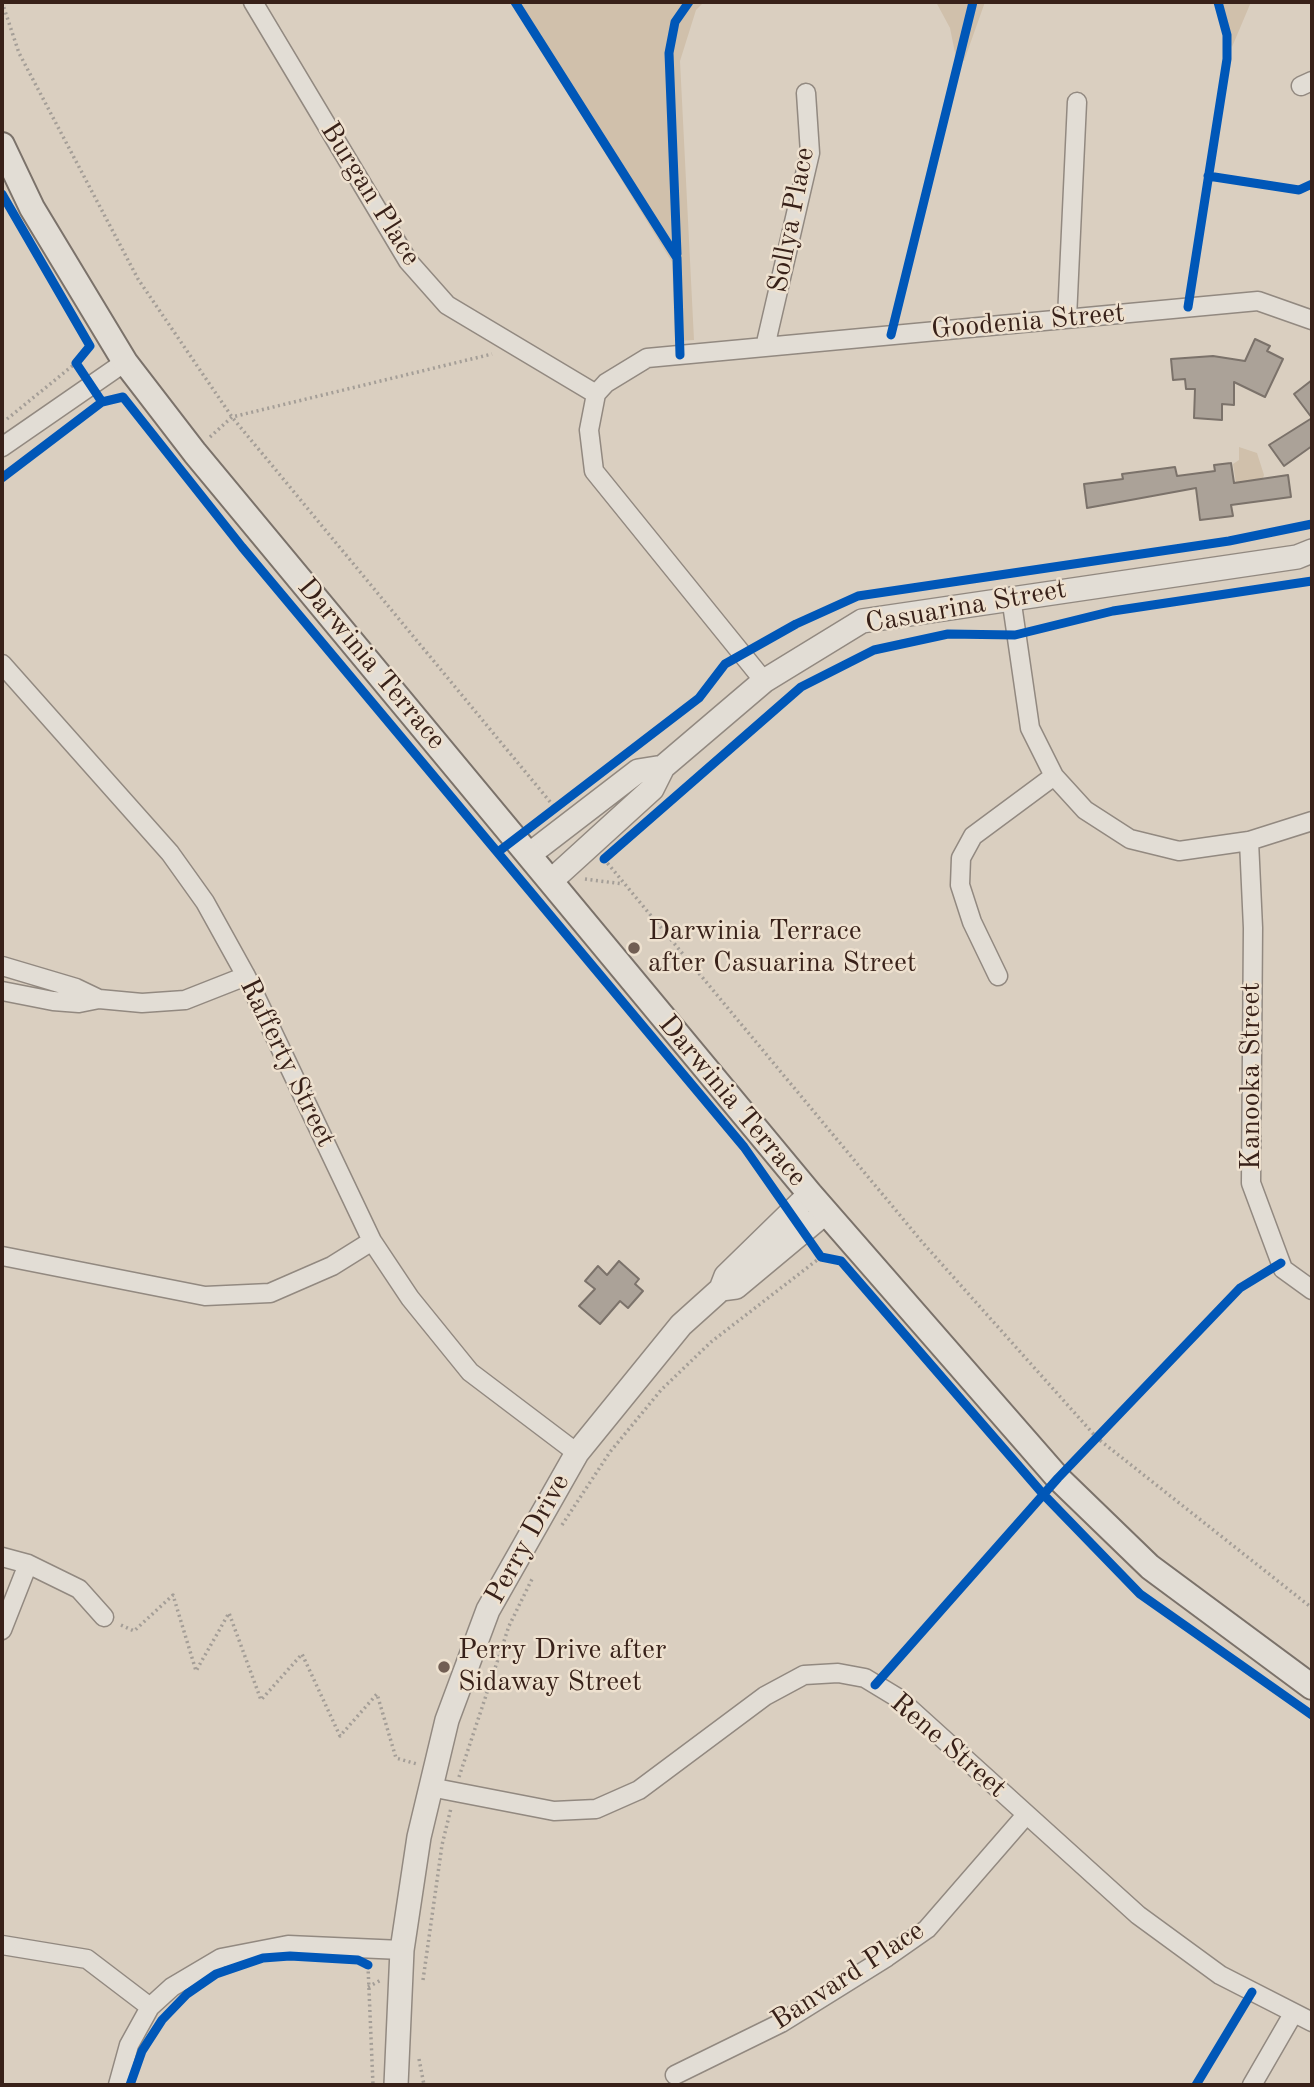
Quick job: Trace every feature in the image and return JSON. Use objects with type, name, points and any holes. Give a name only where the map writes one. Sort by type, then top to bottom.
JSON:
[{"type":"main road","name":"Darwinia Terrace","points":[[2,145],[32,208],[125,362],[195,453],[530,853],[659,1014],[818,1203],[1058,1478],[1150,1567],[1312,1687]]},
{"type":"street","name":"Burgan Place","points":[[253,2],[408,261],[447,305],[596,394]]},
{"type":"street","name":"Sollya Place","points":[[765,347],[810,153],[806,93]]},
{"type":"street","points":[[1068,318],[1077,102]]},
{"type":"street","name":"Goodenia Street","points":[[596,394],[606,383],[647,358],[1258,300],[1312,320]]},
{"type":"street","points":[[2,447],[125,362]]},
{"type":"street","points":[[596,394],[589,430],[594,471],[764,681]]},
{"type":"street","name":"Casuarina Street","points":[[552,880],[652,789],[663,767],[764,681],[862,621],[1297,557],[1312,551]]},
{"type":"street","points":[[1011,597],[1030,728],[1054,776],[1085,810],[1130,839],[1179,851],[1249,841],[1312,821]]},
{"type":"street","name":"Rafferty Street","points":[[2,664],[170,853],[205,902],[246,976],[372,1241],[410,1298],[470,1372],[576,1452]]},
{"type":"street","name":"Casuarina Street","points":[[530,853],[638,771],[663,767]]},
{"type":"street","points":[[998,976],[972,922],[960,885],[961,859],[973,836],[1054,776]]},
{"type":"street","name":"Kanooka Street","points":[[1249,841],[1253,928],[1251,1183],[1283,1269],[1312,1290]]},
{"type":"street","points":[[2,966],[76,988],[99,999]]},
{"type":"street","points":[[2,991],[66,1002],[99,999],[142,1003],[186,1000],[246,976]]},
{"type":"street","name":"Perry Drive","points":[[721,1289],[736,1287],[803,1232],[818,1203]]},
{"type":"street","name":"Perry Drive","points":[[396,2085],[402,1950],[419,1838],[450,1710],[488,1610],[576,1452],[681,1325],[721,1289],[726,1276],[818,1203]]},
{"type":"street","points":[[2,1256],[205,1296],[270,1293],[331,1266],[372,1241]]},
{"type":"street","points":[[2,1557],[28,1564],[79,1589],[104,1617]]},
{"type":"street","points":[[2,1630],[28,1564]]},
{"type":"street","name":"Rene Street","points":[[430,1787],[554,1811],[596,1809],[639,1790],[765,1696],[804,1675],[838,1673],[865,1678],[898,1698],[1138,1915],[1220,1975],[1312,2022]]},
{"type":"street","name":"Banvard Place","points":[[675,2075],[781,2022],[887,1958],[927,1928],[1026,1815]]},
{"type":"street","points":[[2,1945],[87,1959],[150,2007]]},
{"type":"street","points":[[118,2085],[129,2045],[150,2007],[173,1987],[222,1958],[288,1945],[402,1950]]},
{"type":"street","points":[[1252,2085],[1293,2014]]},
{"type":"path","points":[[195,453],[232,417],[517,348]]},
{"type":"path","points":[[2,423],[83,355]]},
{"type":"path","points":[[76,363],[90,384]]},
{"type":"path","points":[[545,816],[566,800]]},
{"type":"path","points":[[604,859],[614,850]]},
{"type":"path","points":[[560,1528],[610,1452],[661,1390],[711,1342],[826,1258],[803,1232]]},
{"type":"path","points":[[1087,1448],[1106,1427]]},
{"type":"path","points":[[420,1989],[442,1845],[464,1755],[509,1626],[536,1571]]},
{"type":"path","points":[[104,1617],[134,1631],[173,1595],[196,1671],[229,1613],[261,1700],[302,1654],[340,1736],[377,1694],[396,1758],[405,1761]]},
{"type":"path","points":[[358,1960],[368,1965]]},
{"type":"path","points":[[417,2046],[424,2085]]},
{"type":"shaded area","points":[[512,2],[704,2],[696,10],[680,61],[694,340],[675,341],[672,262]]},
{"type":"shaded area","points":[[936,2],[985,2],[964,61],[956,58],[950,28]]},
{"type":"shaded area","points":[[1215,2],[1251,2],[1232,47]]},
{"type":"shaded area","points":[[1239,447],[1257,453],[1264,475],[1261,484],[1236,483],[1233,464],[1239,460]]},
{"type":"building","points":[[1255,339],[1270,346],[1267,351],[1283,359],[1265,397],[1234,382],[1234,405],[1222,404],[1222,420],[1194,418],[1195,389],[1186,389],[1185,379],[1173,380],[1171,359],[1213,356],[1245,361]]},
{"type":"building","points":[[1312,380],[1312,418],[1294,394]]},
{"type":"building","points":[[1312,418],[1312,446],[1284,466],[1269,445]]},
{"type":"building","points":[[1231,463],[1234,483],[1288,475],[1291,497],[1231,505],[1233,516],[1200,520],[1196,488],[1087,508],[1084,484],[1123,479],[1122,474],[1175,467],[1177,476],[1215,471],[1214,465]]},
{"type":"building","points":[[619,1261],[639,1279],[635,1284],[643,1291],[628,1308],[620,1301],[600,1324],[579,1306],[595,1289],[585,1281],[598,1266],[607,1275]]},
{"type":"cycle path","points":[[515,2],[677,258],[680,355]]},
{"type":"cycle path","points":[[677,254],[669,53],[675,22],[689,2]]},
{"type":"cycle path","points":[[891,335],[973,2]]},
{"type":"cycle path","points":[[1188,307],[1227,59],[1227,35],[1218,2]]},
{"type":"cycle path","points":[[1208,176],[1299,190],[1312,184]]},
{"type":"cycle path","points":[[2,194],[90,346],[76,363],[102,402]]},
{"type":"cycle path","points":[[2,478],[102,402],[123,397],[242,547],[744,1147],[821,1257],[841,1261],[1043,1494],[1140,1594],[1312,1715]]},
{"type":"cycle path","points":[[498,852],[699,698],[725,664],[796,624],[858,596],[1229,541],[1312,524]]},
{"type":"cycle path","points":[[604,859],[801,687],[874,650],[948,634],[1015,635],[1113,611],[1312,581]]},
{"type":"cycle path","points":[[875,1685],[1058,1478],[1240,1288],[1281,1263]]},
{"type":"cycle path","points":[[130,2085],[142,2051],[162,2020],[187,1994],[216,1974],[263,1958],[290,1956],[358,1960],[368,1965]]},
{"type":"cycle path","points":[[1196,2085],[1252,1992]]},
{"type":"place","name":"Darwinia Terrace after Casuarina Street","points":[[634,948]]},
{"type":"place","name":"Perry Drive after Sidaway Street","points":[[444,1667]]}]
